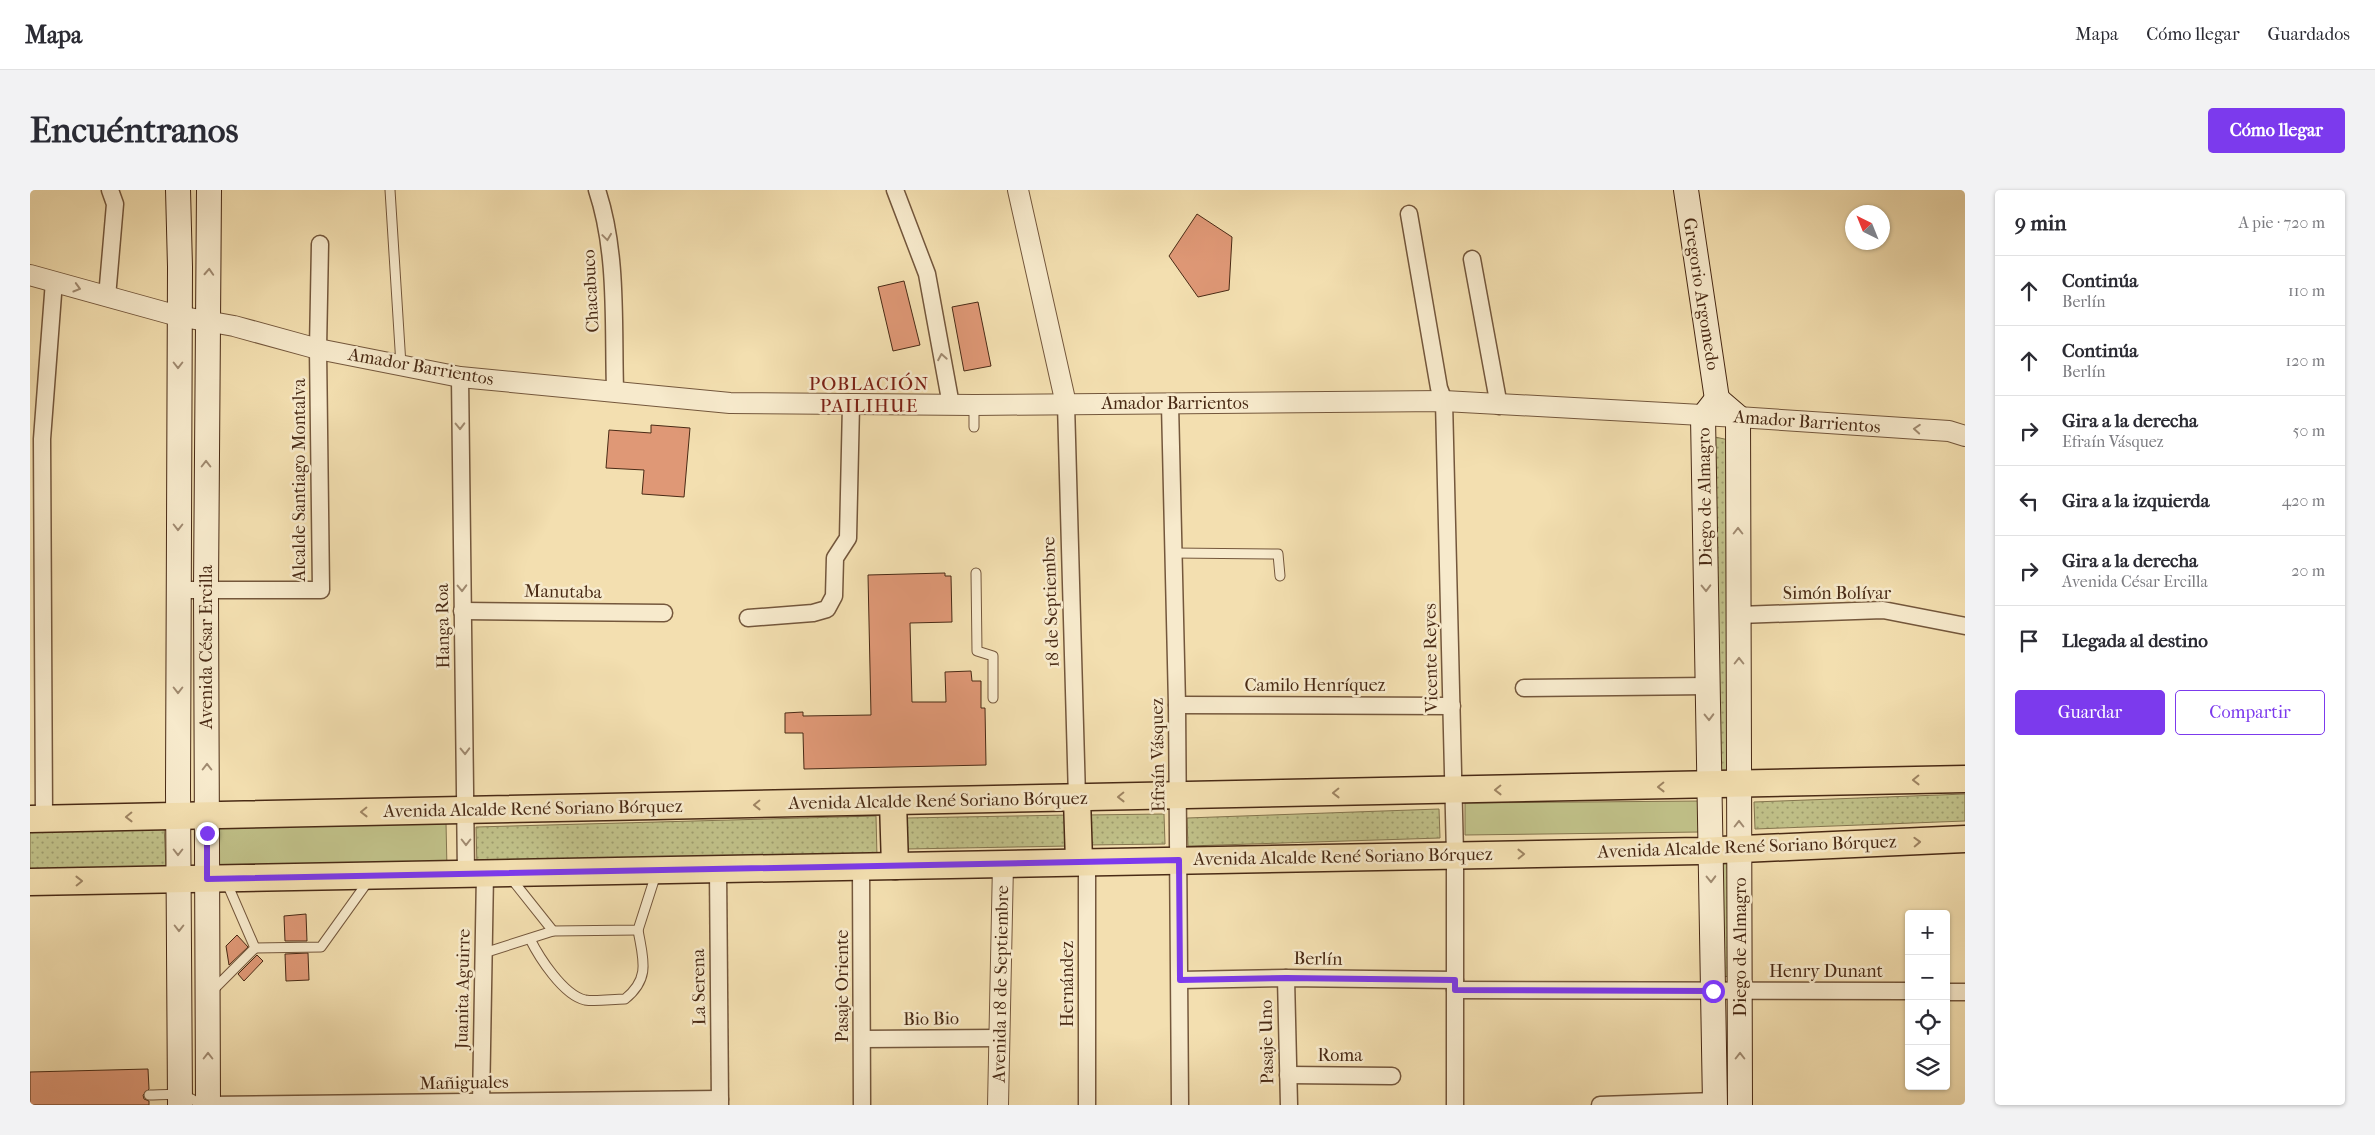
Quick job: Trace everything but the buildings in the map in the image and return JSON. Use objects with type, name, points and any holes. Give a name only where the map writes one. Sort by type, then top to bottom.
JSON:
[{"type":"main road","name":"Avenida César Ercilla","points":[[178,190],[180,267],[178,316],[178,879],[186,1101]]},
{"type":"main road","name":"Avenida César Ercilla","points":[[208,1105],[208,995],[216,879],[207,816],[206,589],[209,190]]},
{"type":"main road","name":"Gregorio Argomedo","points":[[1686,190],[1710,408]]},
{"type":"main road","name":"Diego de Almagro","points":[[1715,1103],[1707,615],[1710,408],[1738,417],[1740,1105]]},
{"type":"main road","points":[[1707,615],[1739,615]]},
{"type":"main road","name":"Avenida Alcalde René Soriano Bórquez","points":[[37,819],[1710,786],[1965,779]]},
{"type":"main road","points":[[1077,798],[1083,862]]},
{"type":"main road","points":[[893,802],[895,866]]},
{"type":"main road","name":"Avenida Alcalde René Soriano Bórquez","points":[[30,882],[1711,850],[1965,840]]},
{"type":"street","points":[[106,296],[115,204],[110,190]]},
{"type":"street","name":"Chacabuco","points":[[597,190],[609,246],[615,390]]},
{"type":"street","points":[[895,190],[927,274],[951,405]]},
{"type":"street","points":[[1018,190],[1066,404]]},
{"type":"street","name":"Vicente Reyes","points":[[1409,214],[1439,388],[1444,401],[1454,791],[1456,1105]]},
{"type":"street","points":[[318,349],[320,244]]},
{"type":"street","points":[[1472,258],[1499,406]]},
{"type":"street","name":"Amador Barrientos","points":[[30,275],[178,316],[207,321],[318,349],[460,377],[730,402],[851,405],[974,405],[1444,401],[1499,406],[1710,408]]},
{"type":"street","points":[[37,819],[42,439],[54,281]]},
{"type":"street","name":"Alcalde Santiago Montalva","points":[[178,590],[321,590],[318,349]]},
{"type":"street","name":"Hanga Roa","points":[[460,377],[466,810],[486,873]]},
{"type":"street","name":"18 de Septiembre","points":[[1066,404],[1077,798]]},
{"type":"street","name":"Efraín Vásquez","points":[[1170,404],[1177,705],[1180,1105]]},
{"type":"street","points":[[748,618],[813,613],[827,609],[834,596],[835,558],[848,538],[851,405]]},
{"type":"street","name":"Amador Barrientos","points":[[1738,417],[1949,432],[1965,436]]},
{"type":"street","name":"Simón Bolívar","points":[[1739,615],[1883,610],[1965,626]]},
{"type":"street","name":"Manutaba","points":[[462,611],[664,613]]},
{"type":"street","points":[[1524,688],[1708,686]]},
{"type":"street","name":"Camilo Henríquez","points":[[1177,705],[1452,706]]},
{"type":"street","name":"Hernández","points":[[1083,862],[1087,1105]]},
{"type":"street","name":"Avenida 18 de Septiembre","points":[[998,1105],[1003,864]]},
{"type":"street","name":"Pasaje Oriente","points":[[861,866],[862,1105]]},
{"type":"street","name":"La Serena","points":[[718,869],[720,1102]]},
{"type":"street","name":"Juanita Aguirre","points":[[481,1104],[486,873]]},
{"type":"street","name":"Berlín","points":[[1180,980],[1286,978],[1455,985],[1713,991]]},
{"type":"street","name":"Pasaje Uno","points":[[1286,978],[1289,1105]]},
{"type":"street","name":"Henry Dunant","points":[[1713,991],[1905,991]]},
{"type":"street","points":[[1950,992],[1965,992]]},
{"type":"street","name":"Bio Bio","points":[[863,1040],[1000,1038]]},
{"type":"street","name":"Roma","points":[[1288,1075],[1392,1076]]},
{"type":"street","name":"Mañiguales","points":[[208,1105],[720,1102]]},
{"type":"street","points":[[1600,1105],[1715,1103]]},
{"type":"lane","points":[[390,190],[401,365]]},
{"type":"lane","points":[[974,405],[974,427]]},
{"type":"lane","points":[[1173,553],[1278,554],[1280,576]]},
{"type":"lane","points":[[976,573],[977,651],[993,656],[993,698]]},
{"type":"lane","points":[[530,939],[546,968],[584,1000],[624,999],[637,987],[645,968],[638,930],[658,870]]},
{"type":"lane","points":[[486,873],[553,932]]},
{"type":"lane","points":[[208,995],[255,948],[321,947],[372,876]]},
{"type":"lane","points":[[216,879],[255,948]]},
{"type":"lane","points":[[484,953],[553,932],[638,930]]},
{"type":"lane","points":[[149,1095],[186,1101]]},
{"type":"green space","points":[[1715,437],[1729,440],[1729,773],[1718,773]]},
{"type":"green space","points":[[1965,794],[1965,821],[1755,829],[1754,802]]},
{"type":"green space","points":[[1701,801],[1701,832],[1465,835],[1465,803]]},
{"type":"green space","points":[[1439,809],[1440,838],[1188,846],[1187,818]]},
{"type":"green space","points":[[1164,814],[1165,844],[1086,845],[1086,815]]},
{"type":"green space","points":[[1070,815],[1070,846],[906,849],[906,818]]},
{"type":"green space","points":[[876,816],[877,856],[477,867],[476,827]]},
{"type":"green space","points":[[446,822],[447,869],[217,874],[216,827]]},
{"type":"green space","points":[[164,825],[166,868],[30,872],[30,829]]},
{"type":"green space","points":[[1718,862],[1732,864],[1733,976],[1720,977]]},
{"type":"district","name":"POBLACIÓN PAILIHUE","points":[[869,395]]},
{"type":"route","points":[[207,833],[207,879],[1179,860],[1180,980],[1286,978],[1455,980],[1455,990],[1713,991]]}]
